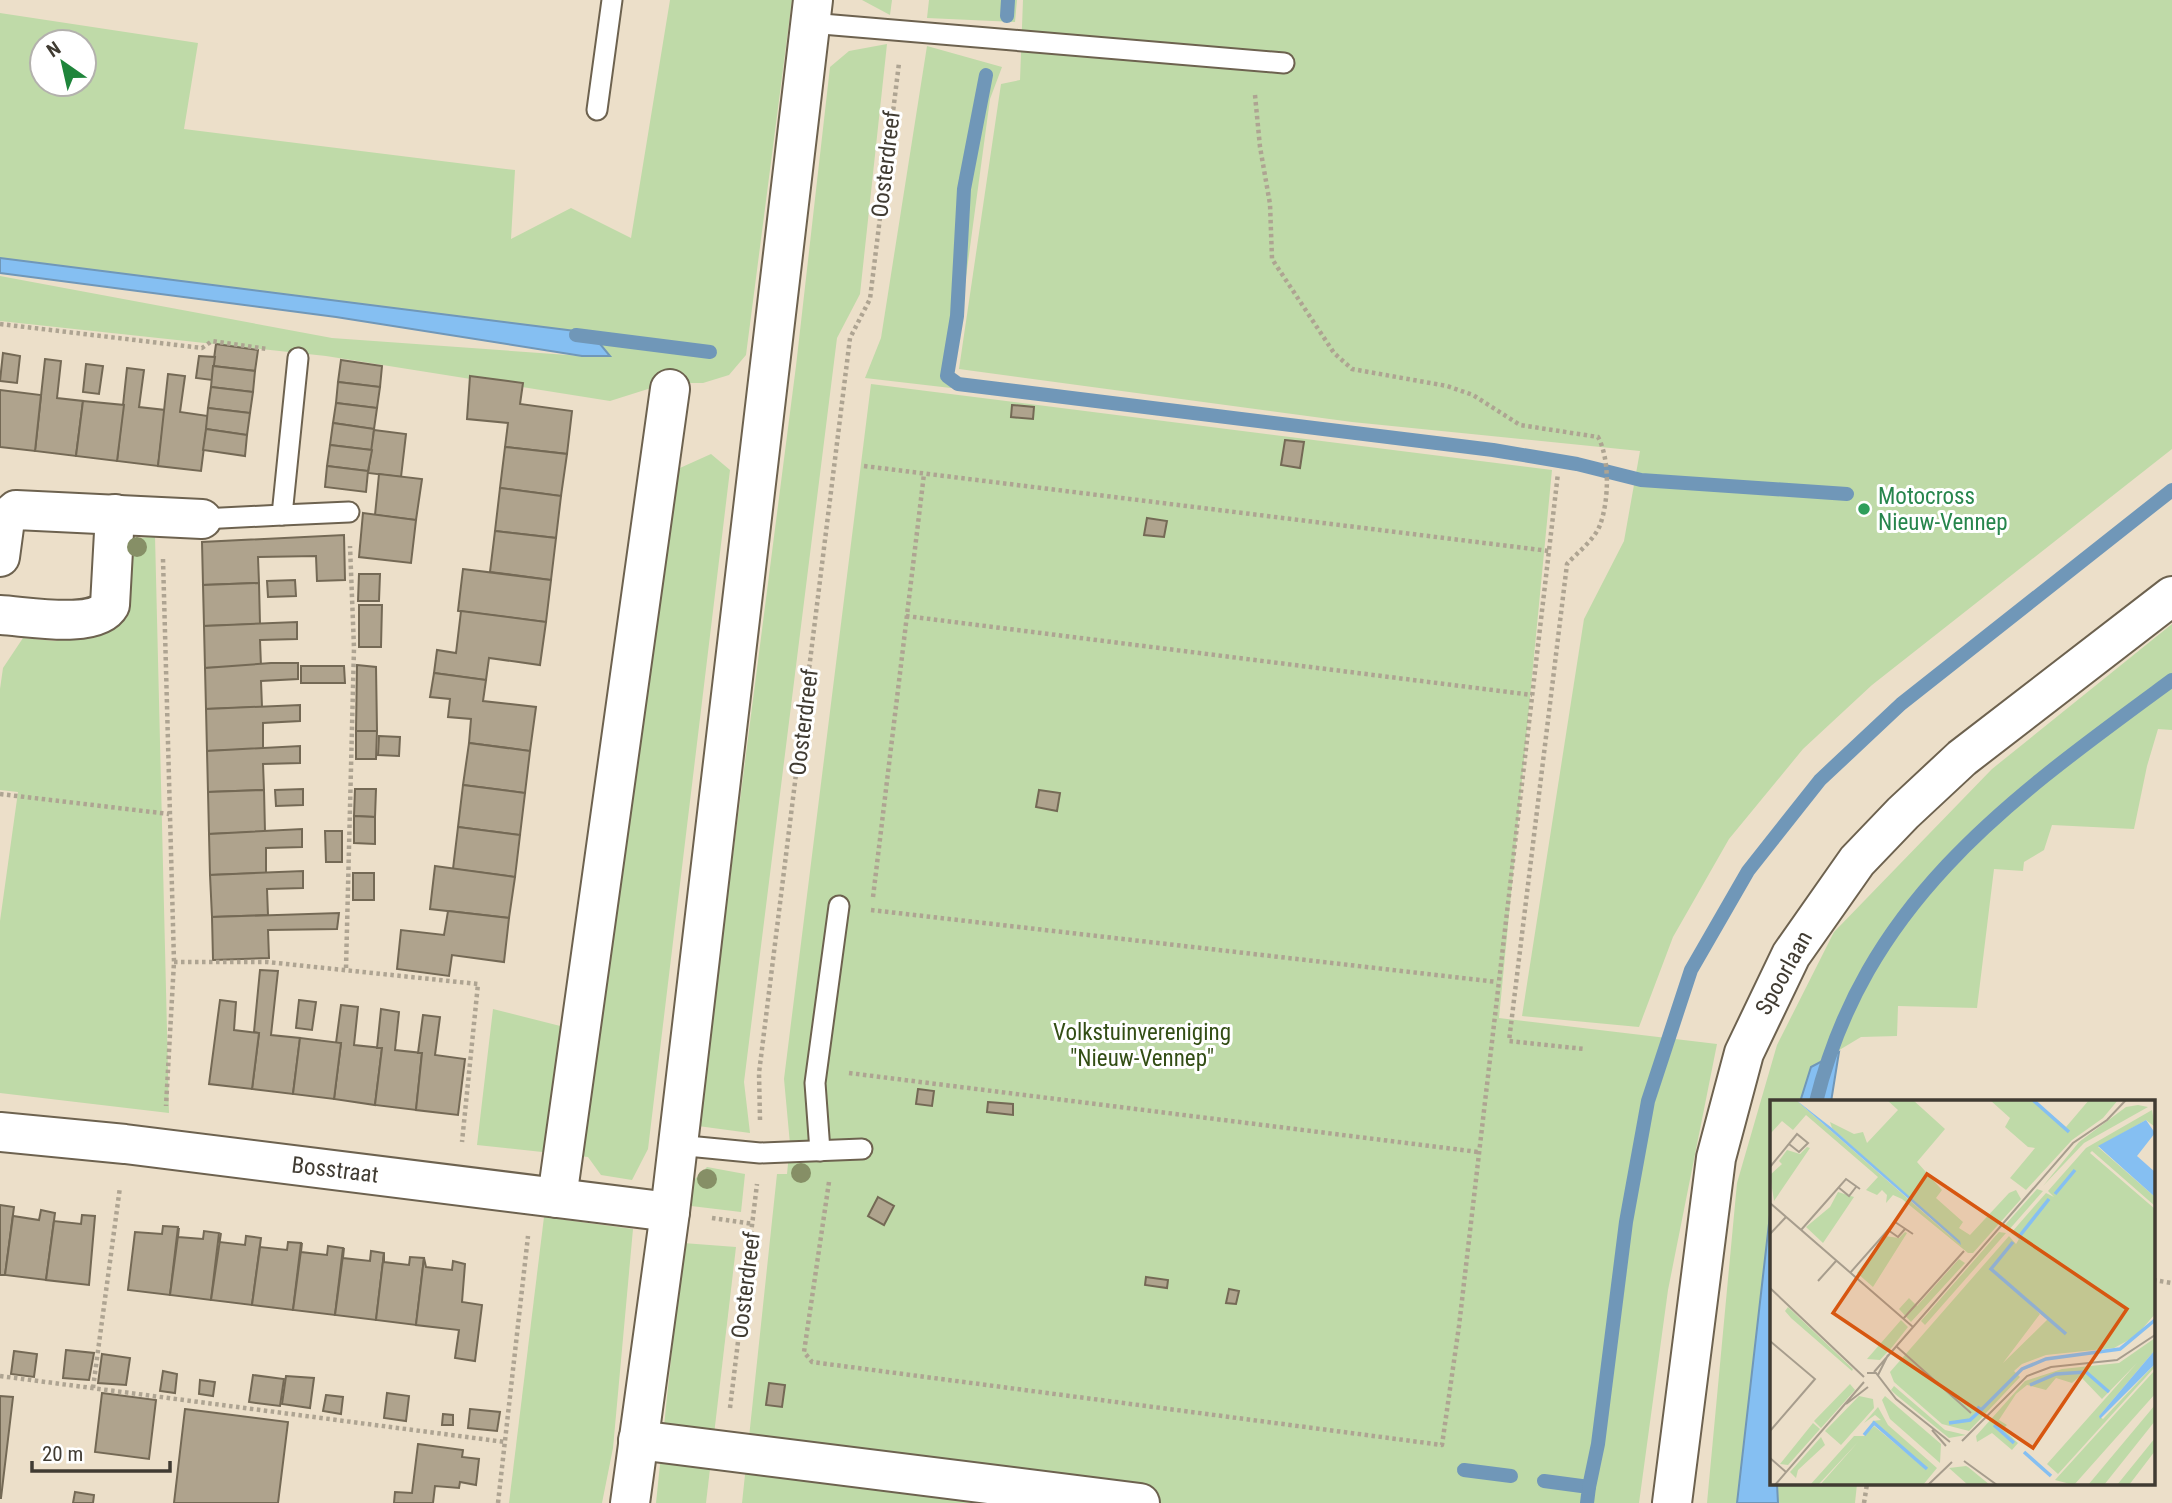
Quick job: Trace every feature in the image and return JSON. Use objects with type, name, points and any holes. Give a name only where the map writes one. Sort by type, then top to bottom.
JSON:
[{"type":"street","points":[[630,1503],[670,1212],[812,12]]},
{"type":"street","points":[[545,1196],[670,389]]},
{"type":"street","points":[[0,557],[5,520],[16,510],[201,519]]},
{"type":"street","points":[[0,615],[89,620],[106,611],[110,605],[116,514]]},
{"type":"street","name":"Spoorlaan","points":[[1672,1503],[1716,1158],[1744,1053],[1791,955],[1857,861],[1903,813],[1962,758],[2172,597]]},
{"type":"street","name":"Bosstraat","points":[[0,1132],[125,1144],[670,1212]]},
{"type":"street","points":[[638,1440],[1140,1503]]},
{"type":"lane","points":[[597,110],[612,0]]},
{"type":"lane","points":[[812,12],[903,34],[1284,63]]},
{"type":"lane","points":[[282,515],[298,358]]},
{"type":"lane","points":[[201,519],[349,512]]},
{"type":"lane","points":[[827,1151],[815,1083],[839,906]]},
{"type":"lane","points":[[677,1145],[760,1153],[862,1149]]},
{"type":"path","name":"Oosterdreef","points":[[725,1449],[760,1153],[759,1073],[850,338],[870,299],[903,34]]},
{"type":"path","points":[[1252,60],[1260,148],[1270,205],[1272,259],[1334,353],[1352,369],[1447,386],[1472,395],[1520,425],[1598,437],[1605,450],[1605,499],[1600,527],[1567,564],[1509,1041],[1584,1049]]},
{"type":"path","points":[[0,324],[202,348],[212,341],[223,342],[256,346],[298,358]]},
{"type":"path","points":[[864,466],[1549,551]]},
{"type":"path","points":[[827,1151],[804,1352],[812,1362],[1441,1445],[1558,473]]},
{"type":"path","points":[[871,909],[924,474]]},
{"type":"path","points":[[346,968],[354,648],[349,512]]},
{"type":"path","points":[[162,517],[174,962],[163,1149]]},
{"type":"path","points":[[906,616],[1532,695]]},
{"type":"path","points":[[0,794],[170,814]]},
{"type":"path","points":[[839,906],[1497,982]]},
{"type":"path","points":[[174,962],[267,962],[346,968],[478,984],[458,1186]]},
{"type":"path","points":[[817,1069],[1478,1152]]},
{"type":"path","points":[[93,1388],[125,1144]]},
{"type":"path","points":[[498,1503],[505,1442],[545,1196]]},
{"type":"path","points":[[2154,1280],[2172,1283]]},
{"type":"path","points":[[0,1376],[505,1442]]},
{"type":"green space","points":[[670,0],[792,0],[746,355],[729,375],[703,383],[667,383],[610,401],[326,356],[0,321],[0,276],[332,338],[582,356],[591,333],[0,258],[0,13],[198,43],[184,129],[515,170],[511,239],[571,208],[631,238]]},
{"type":"green space","points":[[862,0],[892,0],[890,15]]},
{"type":"green space","points":[[929,0],[1017,0],[1015,22],[927,18]]},
{"type":"green space","name":"Motocross Nieuw-Vennep","points":[[1023,0],[2172,0],[2172,449],[1872,685],[1803,749],[1729,839],[1673,937],[1639,1027],[1522,1016],[1584,619],[1624,541],[1640,451],[1352,422],[959,369],[1001,84],[1020,80]]},
{"type":"green space","points":[[887,44],[860,294],[837,338],[744,1082],[750,1133],[698,1126],[796,366],[830,67],[849,51]]},
{"type":"green space","points":[[927,46],[1002,67],[990,99],[951,388],[865,378],[881,338]]},
{"type":"green space","name":"Volkstuinvereniging \"Nieuw-Vennep\"","points":[[871,384],[1552,470],[1499,1018],[1717,1044],[1668,1290],[1639,1503],[742,1503],[777,1174],[787,1174],[790,1144],[784,1079]]},
{"type":"green space","points":[[711,454],[730,470],[648,1149],[632,1180],[601,1175],[588,1157],[477,1145],[493,1009],[596,1035],[671,472]]},
{"type":"green space","points":[[155,536],[169,1113],[0,1093],[0,921],[18,792],[0,790],[0,689],[3,668],[23,638],[56,641],[115,612],[124,620],[132,539]]},
{"type":"green space","points":[[2172,624],[2172,730],[2158,729],[2134,829],[2052,825],[2044,850],[2024,862],[2023,871],[1994,869],[1977,1008],[1898,1006],[1897,1036],[1861,1037],[1811,1067],[1801,1100],[1770,1100],[1770,1215],[1737,1503],[1707,1503],[1737,1183],[1777,1045],[1834,932],[1992,769]]},
{"type":"green space","points":[[707,1167],[745,1174],[741,1212],[691,1206],[694,1180]]},
{"type":"green space","points":[[544,1217],[633,1229],[613,1448],[602,1503],[509,1503]]},
{"type":"green space","points":[[683,1243],[736,1247],[706,1503],[656,1503]]},
{"type":"green space","points":[[1777,1486],[1857,1486],[1855,1503],[1778,1503]]},
{"type":"water","points":[[0,258],[591,333],[610,356],[582,356],[336,317],[0,273]]},
{"type":"water","points":[[1839,1052],[1831,1100],[1801,1100],[1811,1067]]},
{"type":"water","points":[[1770,1215],[1770,1486],[1777,1486],[1778,1503],[1737,1503]]},
{"type":"building","points":[[216,344],[258,350],[255,371],[213,366]]},
{"type":"building","points":[[3,353],[20,356],[17,383],[0,381]]},
{"type":"building","points":[[199,356],[215,357],[212,380],[196,378]]},
{"type":"building","points":[[45,359],[61,361],[57,398],[83,401],[76,456],[35,451]]},
{"type":"building","points":[[341,360],[382,366],[380,387],[338,382]]},
{"type":"building","points":[[86,364],[103,366],[99,394],[83,392]]},
{"type":"building","points":[[213,366],[255,371],[253,392],[211,387]]},
{"type":"building","points":[[127,368],[144,370],[139,407],[165,410],[158,466],[117,461]]},
{"type":"building","points":[[168,374],[185,376],[180,412],[208,416],[201,471],[158,466]]},
{"type":"building","points":[[470,376],[523,383],[520,404],[572,411],[567,454],[505,447],[508,423],[467,419]]},
{"type":"building","points":[[338,382],[380,387],[377,408],[336,403]]},
{"type":"building","points":[[211,387],[253,392],[250,413],[208,408]]},
{"type":"building","points":[[0,390],[41,395],[35,451],[0,447]]},
{"type":"building","points":[[83,401],[124,405],[117,461],[76,456]]},
{"type":"building","points":[[336,403],[377,408],[374,429],[333,423]]},
{"type":"building","points":[[1012,405],[1034,407],[1033,419],[1011,417]]},
{"type":"building","points":[[208,408],[250,413],[247,435],[206,429]]},
{"type":"building","points":[[333,423],[374,429],[372,450],[330,445]]},
{"type":"building","points":[[206,429],[247,435],[245,456],[203,450]]},
{"type":"building","points":[[374,430],[406,434],[401,477],[368,473]]},
{"type":"building","points":[[1285,440],[1304,442],[1300,468],[1281,465]]},
{"type":"building","points":[[330,445],[372,450],[368,471],[327,466]]},
{"type":"building","points":[[505,447],[567,454],[561,496],[500,488]]},
{"type":"building","points":[[327,466],[368,471],[366,492],[325,487]]},
{"type":"building","points":[[379,474],[422,479],[416,520],[375,515]]},
{"type":"building","points":[[500,488],[561,496],[556,538],[495,531]]},
{"type":"building","points":[[363,513],[416,520],[411,563],[359,557]]},
{"type":"building","points":[[1147,518],[1167,521],[1164,537],[1144,535]]},
{"type":"building","points":[[495,531],[556,538],[551,580],[490,572]]},
{"type":"building","points":[[344,535],[345,580],[317,581],[316,556],[258,557],[259,583],[203,585],[202,542]]},
{"type":"building","points":[[463,569],[551,580],[546,622],[458,611]]},
{"type":"building","points":[[359,574],[380,574],[379,601],[358,601]]},
{"type":"building","points":[[295,580],[296,596],[268,597],[267,581]]},
{"type":"building","points":[[259,583],[260,624],[204,626],[203,585]]},
{"type":"building","points":[[359,605],[382,605],[381,647],[359,647]]},
{"type":"building","points":[[461,611],[546,622],[540,665],[489,658],[486,680],[434,673],[437,650],[456,653]]},
{"type":"building","points":[[297,622],[297,639],[260,640],[261,666],[205,668],[204,626]]},
{"type":"building","points":[[298,663],[298,679],[261,681],[262,707],[206,709],[205,668]]},
{"type":"building","points":[[357,665],[376,667],[377,731],[356,731]]},
{"type":"building","points":[[301,666],[344,666],[345,683],[301,683]]},
{"type":"building","points":[[434,673],[486,680],[483,701],[536,707],[530,751],[469,743],[471,719],[448,717],[450,699],[430,697]]},
{"type":"building","points":[[300,705],[300,721],[263,723],[263,749],[207,751],[206,709]]},
{"type":"building","points":[[356,731],[377,731],[376,759],[356,759]]},
{"type":"building","points":[[379,736],[400,737],[399,756],[378,755]]},
{"type":"building","points":[[469,743],[530,751],[525,793],[463,785]]},
{"type":"building","points":[[300,746],[300,763],[263,764],[264,790],[208,792],[207,751]]},
{"type":"building","points":[[463,785],[525,793],[520,835],[458,827]]},
{"type":"building","points":[[303,789],[303,805],[276,806],[275,790]]},
{"type":"building","points":[[355,789],[376,789],[375,817],[354,816]]},
{"type":"building","points":[[264,790],[265,832],[209,834],[208,792]]},
{"type":"building","points":[[1039,790],[1060,793],[1057,811],[1036,807]]},
{"type":"building","points":[[354,816],[375,817],[375,844],[354,843]]},
{"type":"building","points":[[458,827],[520,835],[515,877],[453,869]]},
{"type":"building","points":[[302,829],[302,847],[266,848],[266,873],[210,875],[209,834]]},
{"type":"building","points":[[325,831],[342,831],[342,862],[326,862]]},
{"type":"building","points":[[435,866],[515,877],[509,918],[430,909]]},
{"type":"building","points":[[303,871],[303,888],[267,889],[268,915],[212,917],[210,875]]},
{"type":"building","points":[[353,873],[374,873],[374,900],[353,900]]},
{"type":"building","points":[[448,911],[509,918],[504,962],[452,955],[449,976],[397,969],[401,930],[444,935]]},
{"type":"building","points":[[339,913],[337,929],[268,930],[269,958],[213,960],[212,917]]},
{"type":"building","points":[[260,970],[278,971],[271,1035],[300,1038],[293,1094],[252,1089],[259,1033],[254,1032]]},
{"type":"building","points":[[220,1000],[236,1002],[234,1030],[259,1033],[252,1089],[209,1084]]},
{"type":"building","points":[[299,1000],[316,1002],[312,1030],[296,1028]]},
{"type":"building","points":[[341,1005],[358,1007],[354,1045],[382,1048],[375,1105],[334,1099],[341,1043],[336,1043]]},
{"type":"building","points":[[381,1009],[399,1012],[395,1050],[422,1053],[416,1110],[375,1105],[382,1048],[377,1048]]},
{"type":"building","points":[[423,1015],[440,1017],[435,1055],[465,1059],[458,1115],[416,1110],[422,1053],[418,1053]]},
{"type":"building","points":[[300,1038],[341,1043],[334,1099],[293,1094]]},
{"type":"building","points":[[918,1089],[934,1091],[932,1106],[916,1104]]},
{"type":"building","points":[[988,1102],[1013,1104],[1013,1115],[987,1112]]},
{"type":"building","points":[[878,1197],[894,1206],[884,1225],[868,1216]]},
{"type":"building","points":[[0,1205],[14,1207],[5,1275],[0,1275]]},
{"type":"building","points":[[41,1210],[55,1213],[46,1280],[5,1275],[13,1216],[39,1220]]},
{"type":"building","points":[[82,1215],[95,1216],[89,1285],[46,1280],[54,1221],[81,1224]]},
{"type":"building","points":[[163,1226],[178,1227],[170,1295],[128,1290],[135,1232],[162,1234]]},
{"type":"building","points":[[179,1228],[178,1237],[203,1239],[204,1231],[219,1233],[211,1300],[170,1295]]},
{"type":"building","points":[[246,1236],[261,1238],[252,1305],[211,1300],[220,1242],[245,1245]]},
{"type":"building","points":[[288,1242],[301,1243],[293,1310],[252,1305],[260,1247],[287,1250]]},
{"type":"building","points":[[302,1243],[301,1252],[327,1255],[328,1246],[343,1248],[335,1315],[293,1310]]},
{"type":"building","points":[[344,1248],[343,1258],[370,1261],[371,1251],[384,1253],[376,1320],[335,1315]]},
{"type":"building","points":[[384,1253],[384,1262],[409,1265],[410,1257],[424,1258],[416,1325],[376,1320]]},
{"type":"building","points":[[424,1258],[426,1267],[452,1270],[453,1261],[465,1264],[462,1302],[482,1305],[475,1361],[455,1358],[459,1330],[416,1325]]},
{"type":"building","points":[[1146,1277],[1168,1280],[1167,1288],[1145,1285]]},
{"type":"building","points":[[1229,1289],[1239,1291],[1236,1304],[1226,1303]]},
{"type":"building","points":[[66,1350],[94,1353],[89,1380],[63,1378]]},
{"type":"building","points":[[14,1351],[37,1354],[34,1377],[11,1374]]},
{"type":"building","points":[[102,1354],[130,1358],[126,1385],[98,1383]]},
{"type":"building","points":[[163,1371],[177,1374],[175,1393],[160,1391]]},
{"type":"building","points":[[253,1375],[284,1379],[280,1406],[249,1402]]},
{"type":"building","points":[[286,1376],[314,1378],[310,1408],[282,1404]]},
{"type":"building","points":[[200,1380],[215,1382],[213,1396],[199,1394]]},
{"type":"building","points":[[769,1383],[785,1385],[782,1407],[766,1405]]},
{"type":"building","points":[[102,1393],[156,1400],[149,1459],[95,1452]]},
{"type":"building","points":[[387,1393],[409,1396],[406,1421],[384,1418]]},
{"type":"building","points":[[326,1395],[343,1397],[341,1414],[323,1411]]},
{"type":"building","points":[[0,1396],[13,1397],[1,1498],[0,1498]]},
{"type":"building","points":[[185,1409],[288,1422],[278,1503],[174,1503]]},
{"type":"building","points":[[470,1409],[500,1412],[497,1431],[468,1428]]},
{"type":"building","points":[[443,1414],[453,1415],[453,1425],[442,1425]]},
{"type":"building","points":[[418,1444],[463,1450],[462,1457],[479,1459],[476,1485],[460,1482],[459,1488],[435,1486],[433,1503],[394,1503],[395,1492],[412,1493]]},
{"type":"building","points":[[75,1492],[94,1495],[93,1503],[73,1503]]},
{"type":"waterway","points":[[1007,16],[1008,0]]},
{"type":"waterway","points":[[986,75],[964,189],[957,316],[947,376],[958,384],[1493,450],[1577,464],[1641,480],[1847,494]]},
{"type":"waterway","points":[[576,335],[710,352]]},
{"type":"waterway","points":[[1589,1487],[1598,1444],[1626,1222],[1648,1101],[1691,970],[1748,871],[1820,780],[1901,704],[2172,490]]},
{"type":"waterway","points":[[1817,1100],[1839,1030],[1870,967],[1909,910],[1953,859],[2003,811],[2056,767],[2172,680]]},
{"type":"waterway","points":[[1464,1470],[1511,1476]]},
{"type":"waterway","points":[[1544,1481],[1589,1487],[1587,1503]]},
{"type":"place","name":"Motocross Nieuw-Vennep","points":[[1864,509]]}]
